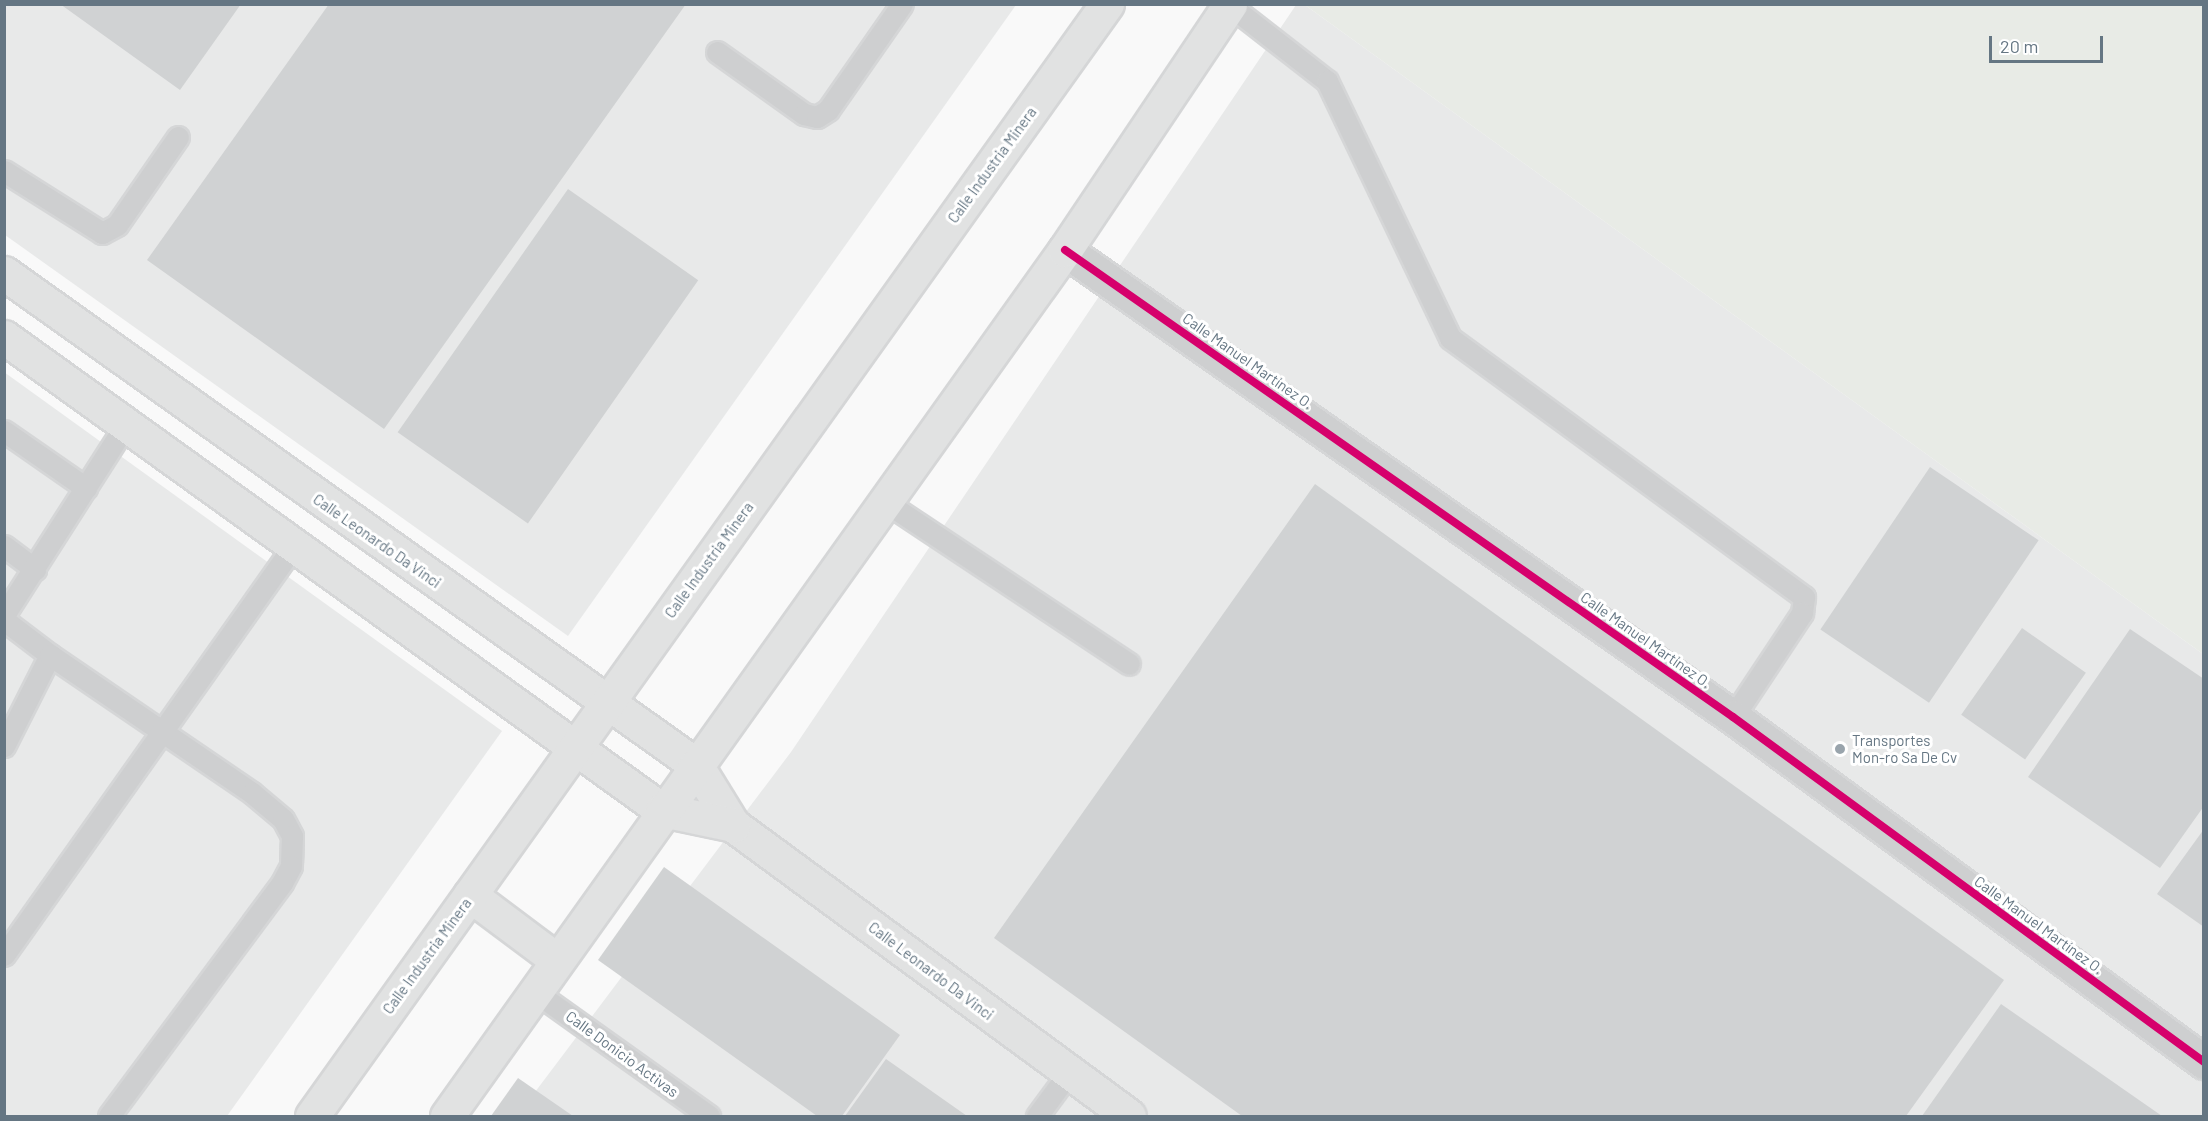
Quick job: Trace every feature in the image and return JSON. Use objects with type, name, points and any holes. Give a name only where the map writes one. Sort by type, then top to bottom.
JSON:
[{"type":"main road","name":"Calle Industria Minera","points":[[312,1116],[1107,4]]},
{"type":"main road","points":[[447,1116],[662,810],[1065,250],[1229,5]]},
{"type":"main road","name":"Calle Leonardo Da Vinci","points":[[4,273],[284,476],[608,701],[696,765],[733,825],[1068,1074],[1129,1116]]},
{"type":"main road","name":"Calle Leonardo Da Vinci","points":[[4,337],[127,423],[662,810],[733,825]]},
{"type":"main road","points":[[470,895],[557,960]]},
{"type":"street","name":"Calle Manuel Martínez O.","points":[[1065,250],[1732,717],[2204,1062]]},
{"type":"lane","points":[[717,52],[804,114],[817,117],[828,110],[902,4]]},
{"type":"lane","points":[[1229,5],[1327,81],[1450,338],[1804,597],[1802,613],[1732,717]]},
{"type":"lane","points":[[4,171],[102,232],[117,225],[178,136]]},
{"type":"lane","points":[[4,615],[127,423]]},
{"type":"lane","points":[[4,431],[86,489]]},
{"type":"lane","points":[[884,501],[1129,664]]},
{"type":"lane","points":[[4,955],[295,544]]},
{"type":"lane","points":[[4,546],[35,569]]},
{"type":"lane","points":[[4,620],[50,655],[164,731],[283,819],[294,850],[291,866],[259,916],[109,1116]]},
{"type":"lane","points":[[4,747],[50,655]]},
{"type":"lane","name":"Calle Donicio Activas","points":[[534,991],[709,1116]]},
{"type":"lane","points":[[1037,1116],[1068,1074]]},
{"type":"shaded area","points":[[5,5],[1016,5],[568,636],[5,235]]},
{"type":"shaded area","points":[[1296,5],[1305,5],[2203,654],[2203,1116],[517,1116],[791,752]]},
{"type":"shaded area","points":[[1305,5],[2203,5],[2203,654]]},
{"type":"shaded area","points":[[4,372],[502,731],[227,1116],[5,1116]]},
{"type":"building","points":[[60,4],[241,4],[180,90]]},
{"type":"building","points":[[329,4],[686,4],[384,429],[147,260]]},
{"type":"building","points":[[568,189],[698,280],[528,523],[398,432]]},
{"type":"building","points":[[1930,467],[2039,540],[1929,703],[1820,629]]},
{"type":"building","points":[[1315,484],[2004,980],[1906,1116],[1242,1116],[994,938]]},
{"type":"building","points":[[2022,628],[2086,673],[2025,760],[1961,715]]},
{"type":"building","points":[[2130,629],[2204,679],[2204,806],[2160,868],[2028,777]]},
{"type":"building","points":[[2204,829],[2204,927],[2157,894]]},
{"type":"building","points":[[664,867],[900,1035],[842,1116],[817,1116],[598,960]]},
{"type":"building","points":[[2001,1004],[2162,1116],[1922,1116]]},
{"type":"building","points":[[886,1059],[967,1116],[845,1116]]},
{"type":"building","points":[[518,1078],[573,1116],[491,1116]]},
{"type":"cycle path","points":[[1065,250],[1733,717],[2204,1062]]},
{"type":"place","name":"Transportes Mon-ro Sa De Cv","points":[[1840,749]]}]
